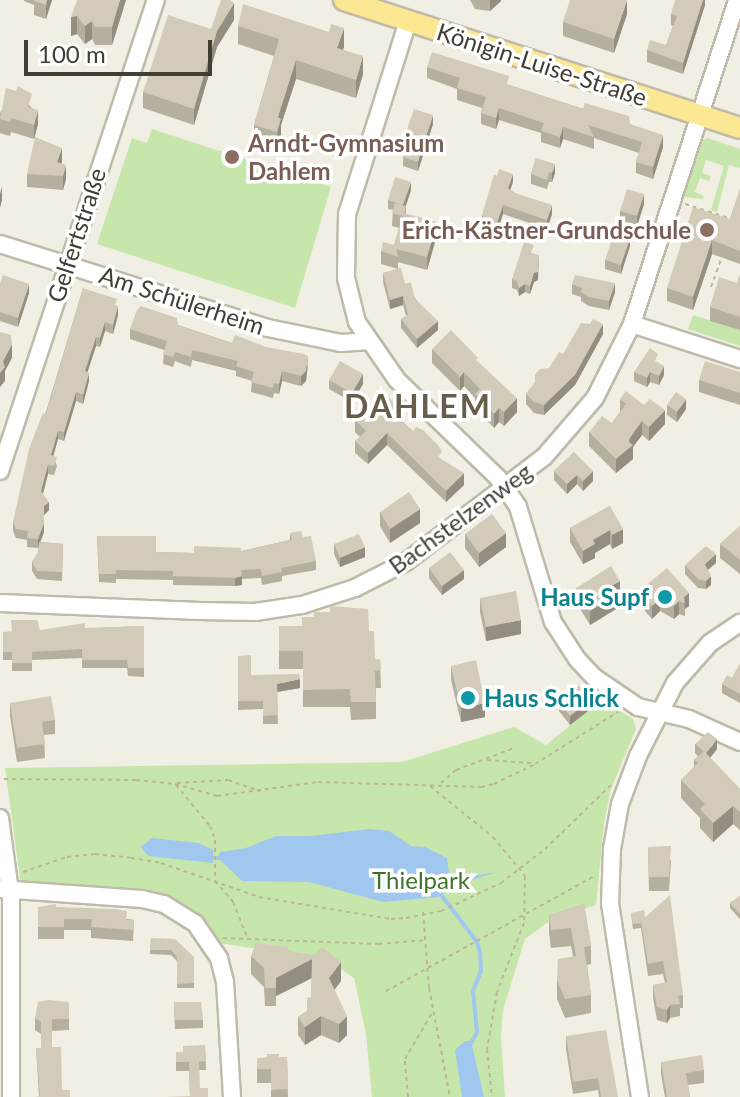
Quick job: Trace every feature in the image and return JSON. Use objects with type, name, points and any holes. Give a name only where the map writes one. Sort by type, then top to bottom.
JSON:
[{"type":"main road","name":"Königin-Luise-Straße","points":[[352,1],[740,128]]},
{"type":"street","name":"Gelfertstraße","points":[[0,471],[66,262],[156,0]]},
{"type":"street","name":"Bachstelzenweg","points":[[0,603],[214,612],[255,612],[302,605],[355,588],[406,562],[544,457],[595,398],[632,324],[737,0]]},
{"type":"street","points":[[408,21],[353,189],[344,234],[351,303],[367,341],[397,380],[505,488],[522,517],[545,601],[564,641],[594,677],[614,693],[658,714],[702,723],[740,742]]},
{"type":"street","name":"Am Schülerheim","points":[[0,244],[66,262],[268,328],[341,343],[367,341]]},
{"type":"street","points":[[632,324],[740,359]]},
{"type":"street","points":[[640,1097],[613,934],[609,872],[620,804],[658,714],[693,659],[740,623]]},
{"type":"street","points":[[0,818],[9,885],[11,1097]]},
{"type":"street","points":[[9,885],[142,899],[164,904],[195,923],[219,958],[225,982],[232,1097]]},
{"type":"path","points":[[681,203],[733,220],[736,209]]},
{"type":"path","points":[[711,287],[723,252]]},
{"type":"path","points":[[175,784],[217,796],[318,782],[494,784],[535,764],[622,709]]},
{"type":"path","points":[[440,784],[456,770],[514,748]]},
{"type":"path","points":[[486,760],[535,764]]},
{"type":"path","points":[[4,779],[175,784],[228,780],[261,792]]},
{"type":"path","points":[[175,784],[210,826],[216,850],[215,881],[233,902],[248,938]]},
{"type":"path","points":[[429,785],[493,837],[521,870],[525,914],[497,992],[487,1049],[492,1097]]},
{"type":"path","points":[[9,885],[39,864],[95,854],[161,863],[259,897],[391,919],[441,911],[521,870],[608,785],[616,785]]},
{"type":"path","points":[[386,991],[601,872]]},
{"type":"path","points":[[423,912],[428,970],[450,1097]]},
{"type":"path","points":[[218,938],[379,944],[426,940]]},
{"type":"path","points":[[408,1097],[405,1059],[434,1010]]},
{"type":"green space","points":[[152,129],[331,187],[295,308],[97,244],[132,138],[147,143]]},
{"type":"green space","points":[[708,138],[740,149],[740,168],[729,165],[717,212],[711,210],[724,166],[706,160],[702,173],[711,176],[709,181],[700,178],[695,192],[704,196],[703,199],[684,197],[703,140]]},
{"type":"green space","points":[[693,315],[740,330],[740,346],[688,329]]},
{"type":"green space","name":"Thielpark","points":[[601,700],[633,719],[636,729],[611,789],[604,824],[596,905],[551,920],[525,939],[503,1010],[501,1037],[505,1097],[372,1097],[366,1034],[354,978],[324,958],[217,943],[196,914],[155,894],[21,885],[5,768],[402,762],[514,727],[546,745]]},
{"type":"water","points":[[369,829],[389,831],[411,846],[425,847],[447,858],[450,880],[497,872],[449,887],[439,897],[383,902],[309,882],[242,881],[218,858],[220,852],[246,848],[276,836],[311,836]]},
{"type":"water","points":[[152,838],[199,843],[213,850],[213,863],[148,856],[141,847]]},
{"type":"water","points":[[465,1041],[471,1041],[484,1097],[462,1097],[455,1050]]},
{"type":"building","points":[[77,0],[120,0],[112,27],[95,27],[92,21],[85,26],[77,16],[71,17]]},
{"type":"building","points":[[221,0],[234,3],[217,31],[194,109],[143,92],[168,15],[211,29]]},
{"type":"building","points":[[570,0],[627,0],[614,39],[563,22]]},
{"type":"building","points":[[675,0],[703,0],[683,63],[647,50],[650,40],[666,45],[677,16],[671,14]]},
{"type":"building","points":[[243,4],[329,32],[331,24],[344,28],[337,48],[363,56],[356,80],[296,60],[278,117],[281,119],[277,132],[254,125],[279,39],[238,26]]},
{"type":"building","points":[[432,52],[509,76],[507,84],[583,109],[585,103],[629,116],[630,124],[663,135],[653,167],[636,162],[642,142],[588,125],[594,137],[563,127],[560,137],[541,131],[544,123],[499,108],[496,118],[481,113],[486,97],[457,88],[460,78],[427,67]]},
{"type":"building","points":[[18,86],[32,94],[28,107],[38,110],[34,125],[11,118],[10,122],[0,119],[6,88],[16,91]]},
{"type":"building","points":[[414,109],[433,115],[418,162],[403,157],[408,140],[404,138]]},
{"type":"building","points":[[35,137],[62,148],[57,162],[66,165],[63,176],[27,174]]},
{"type":"building","points":[[536,158],[555,164],[547,180],[531,174]]},
{"type":"building","points":[[499,169],[513,174],[508,188],[515,193],[552,205],[547,220],[503,205],[496,226],[483,222],[485,217],[482,215],[494,174],[497,176]]},
{"type":"building","points":[[395,177],[411,182],[403,205],[388,200]]},
{"type":"building","points":[[627,189],[644,194],[637,216],[620,211]]},
{"type":"building","points":[[740,189],[740,251],[712,240],[693,297],[667,288],[693,207],[730,219]]},
{"type":"building","points":[[395,203],[406,206],[404,213],[437,222],[427,257],[396,249],[398,257],[381,251],[383,242],[394,245],[403,216],[392,213]]},
{"type":"building","points":[[614,233],[630,238],[621,265],[605,260]]},
{"type":"building","points":[[524,242],[534,245],[531,253],[539,255],[538,272],[534,273],[530,286],[525,284],[519,288],[517,281],[512,279]]},
{"type":"building","points":[[401,268],[405,284],[411,282],[415,299],[438,321],[417,339],[401,319],[408,314],[403,296],[390,300],[383,273]]},
{"type":"building","points":[[740,274],[740,317],[710,307],[719,277],[737,283]]},
{"type":"building","points":[[3,275],[29,284],[18,318],[0,312]]},
{"type":"building","points":[[575,275],[615,283],[609,301],[581,292],[582,288],[572,284]]},
{"type":"building","points":[[83,288],[117,299],[115,305],[118,306],[113,325],[105,322],[100,338],[96,337],[85,371],[89,373],[83,395],[76,392],[64,432],[58,431],[51,455],[57,457],[54,466],[48,465],[41,491],[49,502],[44,506],[44,523],[38,539],[27,538],[28,531],[16,529],[13,522],[29,449],[43,413],[46,414]]},
{"type":"building","points":[[141,306],[177,318],[178,325],[232,343],[235,335],[266,347],[304,354],[308,356],[306,371],[301,376],[282,371],[279,384],[274,383],[273,388],[251,382],[254,372],[236,366],[238,361],[192,350],[191,357],[175,352],[173,357],[163,354],[167,341],[130,329]]},
{"type":"building","points":[[593,319],[603,324],[575,375],[544,405],[534,402],[526,394],[535,382],[535,375],[540,369],[549,368],[559,352],[563,354],[581,323],[590,324]]},
{"type":"building","points":[[451,330],[478,358],[476,360],[517,398],[504,412],[499,408],[494,414],[475,394],[480,389],[464,372],[460,377],[432,349]]},
{"type":"building","points":[[0,332],[11,335],[12,344],[0,373]]},
{"type":"building","points":[[650,348],[658,354],[655,361],[664,366],[659,376],[650,372],[647,378],[634,372]]},
{"type":"building","points":[[340,361],[363,374],[352,393],[329,380]]},
{"type":"building","points":[[705,361],[740,372],[740,393],[699,380]]},
{"type":"building","points":[[626,391],[644,405],[650,399],[665,410],[649,427],[642,421],[630,437],[629,442],[633,445],[616,459],[589,432],[602,416],[612,423],[626,404],[620,399]]},
{"type":"building","points":[[382,392],[400,408],[394,414],[413,431],[416,427],[423,430],[442,452],[438,457],[464,473],[446,491],[387,433],[368,453],[355,441],[366,431],[355,420]]},
{"type":"building","points":[[676,392],[686,399],[677,412],[667,405]]},
{"type":"building","points":[[574,452],[593,471],[583,481],[577,475],[567,484],[554,471]]},
{"type":"building","points":[[409,492],[420,509],[390,529],[380,512]]},
{"type":"building","points":[[610,506],[623,529],[612,535],[610,530],[593,540],[595,544],[583,551],[570,528]]},
{"type":"building","points":[[492,514],[506,533],[479,553],[465,534]]},
{"type":"building","points":[[740,526],[740,560],[720,544]]},
{"type":"building","points":[[301,531],[303,537],[311,536],[316,561],[281,568],[282,572],[262,576],[261,569],[241,570],[242,576],[235,578],[173,576],[173,571],[116,570],[116,574],[99,574],[97,536],[156,536],[156,552],[194,553],[194,546],[241,548],[241,551],[292,540],[290,533]]},
{"type":"building","points":[[359,534],[365,547],[340,558],[334,544]]},
{"type":"building","points":[[39,542],[63,544],[62,572],[37,571],[32,562],[38,553]]},
{"type":"building","points":[[706,546],[716,554],[705,564],[711,576],[706,581],[698,579],[685,565]]},
{"type":"building","points":[[450,552],[464,570],[442,586],[429,568]]},
{"type":"building","points":[[611,566],[620,581],[611,586],[616,595],[590,611],[576,588]]},
{"type":"building","points":[[667,568],[689,593],[684,597],[685,603],[679,601],[674,606],[660,599],[652,606],[639,591]]},
{"type":"building","points":[[516,591],[521,620],[486,627],[480,598]]},
{"type":"building","points":[[330,606],[368,609],[369,631],[374,631],[375,659],[380,659],[381,670],[375,671],[376,702],[351,702],[350,689],[303,690],[303,651],[279,651],[279,626],[302,626],[302,617],[314,617],[314,612],[330,612]]},
{"type":"building","points":[[11,620],[37,620],[40,630],[85,623],[85,628],[144,626],[144,668],[128,668],[127,660],[82,660],[82,649],[32,652],[32,663],[12,663],[12,652],[3,652],[3,632],[12,632]]},
{"type":"building","points":[[251,655],[251,675],[299,674],[300,679],[277,684],[278,715],[263,716],[263,701],[238,701],[238,656]]},
{"type":"building","name":"Haus Schlick","points":[[476,660],[485,703],[461,708],[451,666]]},
{"type":"building","points":[[740,664],[740,694],[722,684],[727,675],[732,678]]},
{"type":"building","points":[[580,685],[592,698],[570,716],[559,702]]},
{"type":"building","points":[[51,696],[55,720],[42,722],[45,744],[17,748],[10,703]]},
{"type":"building","points":[[708,732],[717,739],[706,753],[695,744]]},
{"type":"building","points":[[704,751],[740,789],[740,812],[733,806],[713,823],[700,809],[705,804],[681,780],[698,763],[694,760]]},
{"type":"building","points":[[671,846],[669,877],[649,877],[648,847]]},
{"type":"building","points":[[670,895],[683,995],[678,996],[680,1004],[670,1005],[667,1010],[657,1007],[653,985],[667,982],[663,961],[648,964],[641,921]]},
{"type":"building","points":[[740,896],[740,914],[730,903]]},
{"type":"building","points":[[56,904],[56,907],[127,911],[126,920],[134,920],[133,930],[91,927],[92,919],[64,919],[64,927],[38,927],[38,907]]},
{"type":"building","points":[[584,904],[591,946],[584,947],[591,995],[565,999],[557,980],[558,959],[576,956],[571,928],[551,930],[549,915]]},
{"type":"building","points":[[644,910],[642,923],[633,924],[631,913]]},
{"type":"building","points":[[151,938],[175,939],[194,957],[194,983],[177,984],[177,957],[171,950],[150,950]]},
{"type":"building","points":[[256,943],[288,947],[288,951],[314,955],[322,947],[341,962],[329,978],[347,1016],[339,1024],[321,1016],[305,1027],[298,1017],[307,1011],[307,998],[311,997],[312,959],[276,978],[276,988],[265,988],[264,968],[251,956]]},
{"type":"building","points":[[38,1002],[69,1002],[69,1019],[52,1019],[52,1047],[61,1047],[62,1090],[70,1090],[70,1097],[35,1097],[40,1096],[36,1048],[41,1048],[41,1022],[35,1018]]},
{"type":"building","points":[[174,1002],[201,1002],[203,1020],[175,1020]]},
{"type":"building","points":[[606,1030],[618,1097],[601,1097],[598,1078],[573,1082],[566,1036]]},
{"type":"building","points":[[205,1045],[206,1061],[199,1062],[200,1088],[208,1088],[208,1097],[166,1097],[190,1096],[189,1062],[176,1062],[176,1052],[183,1052],[183,1046]]},
{"type":"building","points":[[267,1054],[287,1057],[288,1089],[271,1090],[271,1069],[257,1069],[257,1058],[267,1058]]},
{"type":"building","points":[[702,1055],[704,1070],[686,1073],[690,1097],[667,1097],[661,1062]]},
{"type":"waterway","points":[[213,858],[218,858]]},
{"type":"waterway","points":[[442,896],[477,942],[480,952],[481,971],[473,991],[477,1032],[471,1044]]},
{"type":"place","name":"Arndt-Gymnasium Dahlem","points":[[232,157]]},
{"type":"place","name":"Erich-Kästner-Grundschule","points":[[707,230]]},
{"type":"place","name":"Haus Supf","points":[[665,597]]},
{"type":"place","name":"Haus Schlick","points":[[468,698]]},
{"type":"district","name":"DAHLEM","points":[[418,406]]}]
